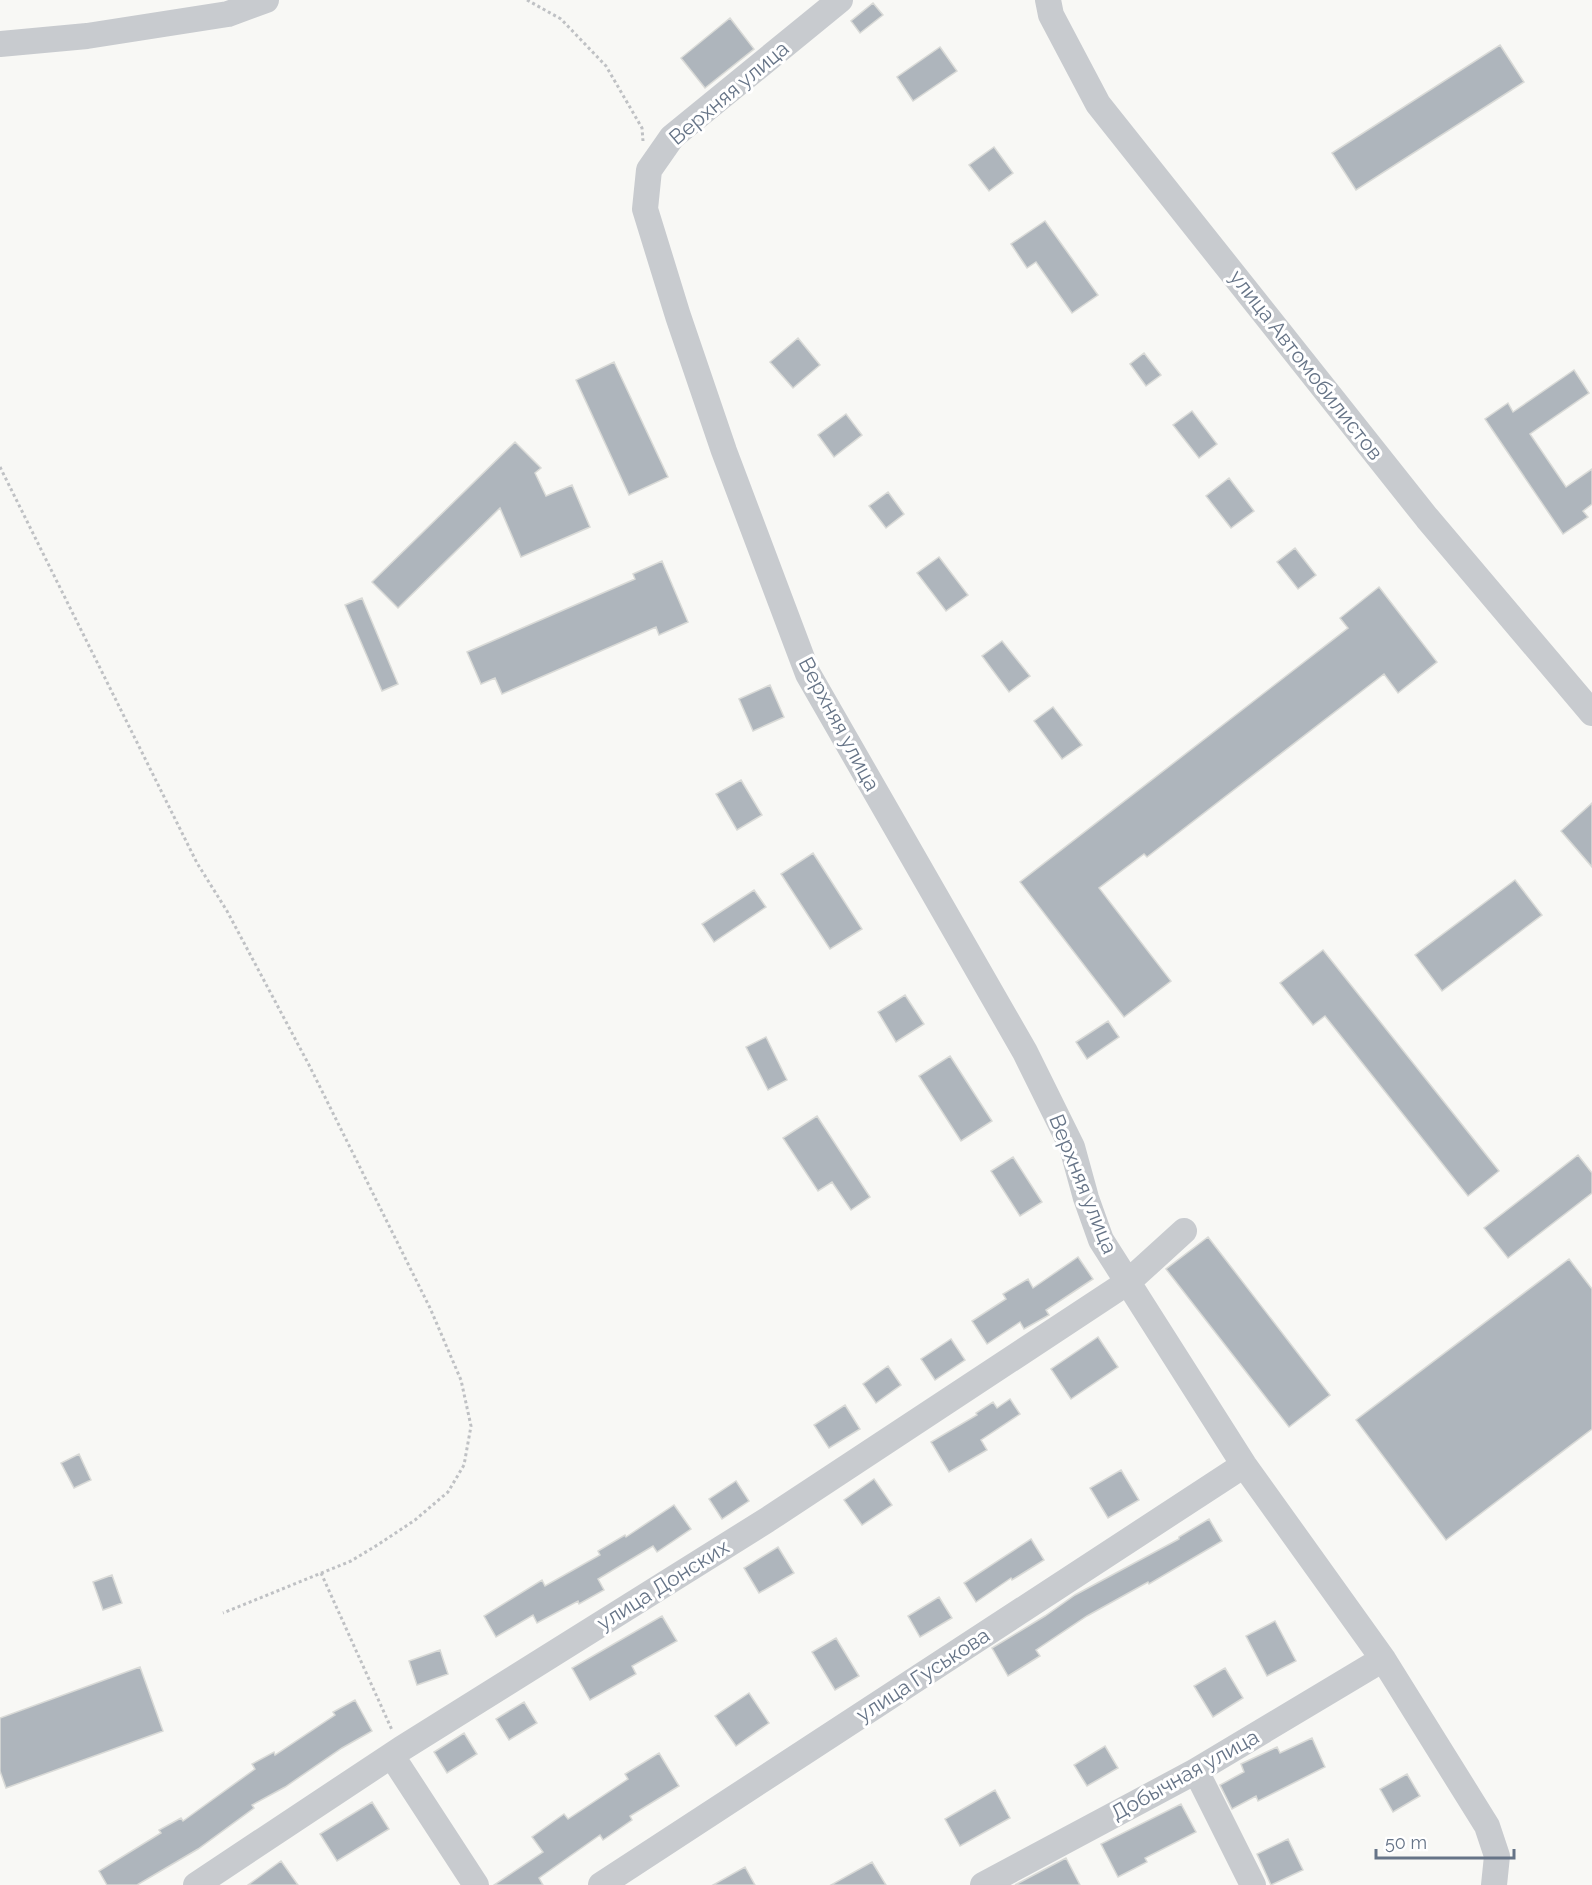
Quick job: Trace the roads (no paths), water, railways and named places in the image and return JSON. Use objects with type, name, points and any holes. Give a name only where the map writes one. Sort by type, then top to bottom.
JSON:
[{"type":"street","points":[[0,45],[87,36],[228,14],[267,0]]},
{"type":"street","name":"Верхняя улица","points":[[840,0],[672,137],[649,170],[645,209],[678,316],[724,451],[808,674],[1024,1052],[1072,1147],[1086,1198],[1101,1240],[1245,1465],[1383,1659],[1487,1826],[1497,1856],[1494,1885]]},
{"type":"street","name":"улица Автомобилистов","points":[[1048,0],[1051,15],[1098,104],[1427,518],[1592,713]]},
{"type":"street","name":"улица Донских","points":[[196,1885],[396,1753],[767,1520],[1128,1282],[1184,1231]]},
{"type":"street","name":"улица Гуськова","points":[[602,1885],[1245,1465]]},
{"type":"street","name":"Добычная улица","points":[[998,1882],[1196,1771],[1383,1659]]},
{"type":"street","points":[[396,1753],[476,1885]]},
{"type":"street","points":[[1196,1771],[1253,1885]]}]
